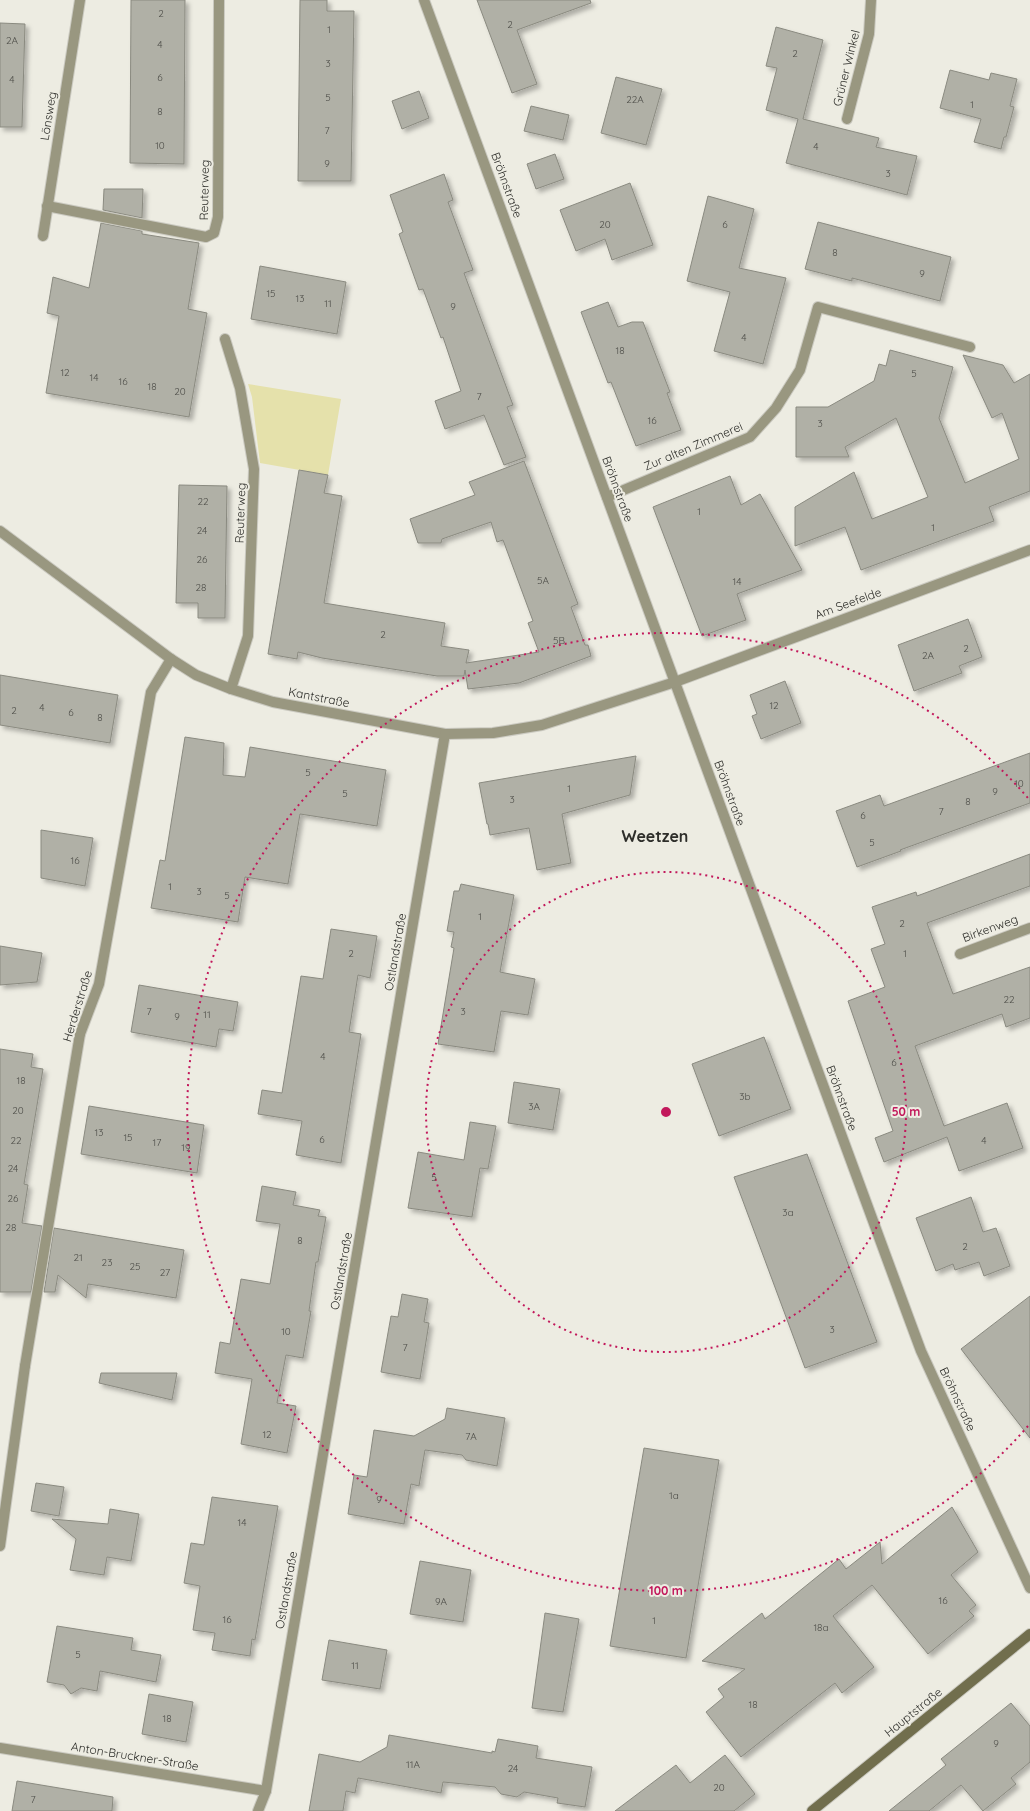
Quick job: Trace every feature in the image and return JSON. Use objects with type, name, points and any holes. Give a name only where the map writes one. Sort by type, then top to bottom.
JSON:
[{"type":"street","name":"Lönsweg","points":[[43,236],[80,0]]},
{"type":"street","name":"Reuterweg","points":[[48,206],[206,237],[214,233],[218,217],[219,0]]},
{"type":"street","name":"Bröhnstraße","points":[[424,0],[919,1344],[1030,1588]]},
{"type":"street","name":"Grüner Winkel","points":[[847,119],[869,34],[871,0]]},
{"type":"street","name":"Zur alten Zimmerei","points":[[607,496],[750,437],[776,408],[800,370],[818,307],[970,347]]},
{"type":"street","name":"Reuterweg","points":[[225,339],[240,388],[254,469],[248,636],[231,688]]},
{"type":"street","name":"Kantstraße","points":[[0,531],[171,659],[196,675],[273,702],[445,734],[492,733],[542,725],[675,682]]},
{"type":"street","name":"Am Seefelde","points":[[675,682],[1030,550]]},
{"type":"street","name":"Herderstraße","points":[[0,1546],[25,1366],[80,1034],[100,984],[151,692],[171,659]]},
{"type":"street","name":"Ostlandstraße","points":[[258,1811],[266,1791],[445,734]]},
{"type":"street","name":"Birkenweg","points":[[960,954],[1030,928]]},
{"type":"street","name":"Hauptstraße","points":[[812,1811],[1030,1634]]},
{"type":"street","name":"Anton-Bruckner-Straße","points":[[0,1748],[266,1791]]},
{"type":"shaded area","points":[[248,384],[341,399],[328,475],[260,463],[252,397]]},
{"type":"building","points":[[131,0],[185,0],[184,164],[130,163]]},
{"type":"building","points":[[300,0],[327,0],[327,11],[354,11],[351,181],[298,181]]},
{"type":"building","points":[[477,0],[590,0],[591,3],[517,30],[537,84],[512,93]]},
{"type":"building","points":[[0,23],[25,24],[22,127],[0,127]]},
{"type":"building","points":[[776,27],[823,40],[803,119],[879,138],[876,147],[917,156],[907,195],[786,163],[798,119],[766,110],[777,68],[766,66]]},
{"type":"building","points":[[950,70],[989,80],[991,73],[1017,79],[1010,106],[1014,107],[1006,137],[1004,137],[1001,149],[974,142],[981,119],[940,108]]},
{"type":"building","points":[[616,77],[662,89],[646,145],[601,133]]},
{"type":"building","points":[[419,91],[429,118],[402,129],[392,101]]},
{"type":"building","points":[[531,106],[569,115],[563,140],[524,131]]},
{"type":"building","points":[[555,154],[564,179],[536,189],[527,164]]},
{"type":"building","points":[[444,174],[453,200],[448,202],[473,270],[464,273],[513,405],[507,407],[526,457],[504,465],[484,415],[445,429],[435,401],[461,391],[443,337],[441,338],[423,289],[419,290],[399,234],[403,232],[390,195]]},
{"type":"building","points":[[630,183],[653,245],[612,260],[605,239],[576,251],[560,210]]},
{"type":"building","points":[[104,189],[143,189],[142,218],[103,210]]},
{"type":"building","points":[[708,196],[754,209],[739,268],[786,278],[763,364],[714,351],[730,292],[687,281]]},
{"type":"building","points":[[818,222],[951,257],[940,301],[852,278],[852,281],[805,269]]},
{"type":"building","points":[[101,223],[142,231],[142,234],[199,243],[188,309],[207,313],[189,417],[46,393],[59,316],[47,313],[53,277],[89,288]]},
{"type":"building","points":[[260,266],[346,282],[337,334],[251,319]]},
{"type":"building","points":[[608,302],[618,327],[632,322],[643,322],[670,392],[667,393],[681,430],[636,446],[611,382],[608,383],[581,312]]},
{"type":"building","points":[[890,350],[953,367],[939,418],[965,483],[1019,459],[1002,413],[992,418],[963,355],[1003,365],[1014,383],[1030,374],[1030,491],[989,507],[994,521],[861,570],[845,527],[795,546],[795,507],[854,472],[872,519],[928,497],[896,418],[845,447],[849,457],[796,457],[796,407],[828,407],[874,381],[879,364],[886,366]]},
{"type":"building","points":[[524,461],[578,604],[571,607],[585,645],[588,645],[591,656],[519,683],[468,689],[465,670],[464,676],[437,676],[322,658],[298,652],[297,659],[268,654],[299,470],[328,475],[324,493],[342,496],[324,603],[445,623],[441,646],[469,650],[466,663],[539,652],[528,623],[533,621],[503,540],[497,542],[491,522],[442,539],[441,543],[418,543],[410,519],[475,495],[469,482]]},
{"type":"building","points":[[730,476],[741,505],[760,494],[802,570],[737,594],[746,620],[702,636],[653,507]]},
{"type":"building","points":[[179,485],[227,486],[225,618],[198,618],[198,603],[176,603]]},
{"type":"building","points":[[968,619],[982,657],[959,666],[962,673],[914,691],[898,645]]},
{"type":"building","points":[[0,675],[118,695],[110,743],[0,725]]},
{"type":"building","points":[[785,681],[801,723],[761,739],[752,716],[757,714],[750,695]]},
{"type":"building","points":[[185,737],[224,743],[223,775],[245,777],[250,747],[386,770],[377,826],[300,814],[288,884],[245,877],[238,922],[151,908],[160,860],[165,861]]},
{"type":"building","points":[[1030,753],[1030,803],[857,867],[836,811],[880,795],[884,806]]},
{"type":"building","points":[[636,756],[630,795],[562,814],[571,863],[537,870],[529,828],[490,835],[479,783]]},
{"type":"building","points":[[41,830],[93,838],[85,886],[41,878]]},
{"type":"building","points":[[1030,854],[1030,886],[927,923],[953,994],[1030,967],[1030,1018],[1006,1027],[1002,1014],[915,1046],[944,1126],[1007,1103],[1023,1148],[959,1171],[947,1137],[884,1162],[875,1138],[893,1131],[848,1001],[885,987],[871,949],[885,944],[872,907],[916,892],[917,896]]},
{"type":"building","points":[[461,884],[514,895],[500,972],[535,979],[528,1015],[501,1011],[494,1052],[438,1044],[454,948],[451,947],[454,932],[447,931],[454,891],[459,891]]},
{"type":"building","points":[[331,929],[377,936],[370,978],[358,975],[349,1032],[361,1034],[341,1163],[296,1155],[302,1121],[258,1114],[262,1090],[282,1093],[301,976],[323,979]]},
{"type":"building","points":[[0,946],[42,953],[37,982],[0,985]]},
{"type":"building","points":[[139,985],[238,1002],[233,1031],[219,1029],[216,1047],[131,1032]]},
{"type":"building","points":[[764,1037],[791,1109],[719,1136],[692,1064]]},
{"type":"building","points":[[0,1049],[33,1054],[31,1067],[43,1069],[24,1184],[28,1185],[22,1223],[42,1226],[31,1292],[0,1292]]},
{"type":"building","points":[[514,1082],[560,1089],[553,1130],[508,1123]]},
{"type":"building","points":[[89,1106],[204,1125],[197,1173],[81,1154]]},
{"type":"building","points":[[470,1122],[496,1126],[488,1169],[480,1168],[472,1217],[408,1208],[418,1152],[464,1160]]},
{"type":"building","points":[[807,1154],[877,1342],[805,1368],[734,1177]]},
{"type":"building","points":[[262,1186],[296,1192],[293,1205],[320,1210],[318,1216],[326,1217],[318,1262],[316,1262],[309,1311],[311,1311],[303,1358],[286,1355],[277,1403],[296,1406],[287,1453],[241,1444],[252,1379],[215,1373],[220,1342],[230,1344],[241,1279],[270,1284],[280,1224],[256,1221]]},
{"type":"building","points":[[971,1197],[983,1232],[996,1228],[1010,1266],[984,1276],[979,1262],[955,1270],[953,1264],[936,1271],[916,1218]]},
{"type":"building","points":[[54,1228],[184,1250],[176,1298],[88,1284],[86,1298],[58,1275],[55,1292],[44,1292]]},
{"type":"building","points":[[402,1294],[428,1299],[424,1322],[429,1323],[420,1379],[381,1372],[391,1316],[398,1317]]},
{"type":"building","points":[[1030,1296],[1030,1438],[961,1349]]},
{"type":"building","points":[[101,1373],[177,1373],[172,1400],[99,1383]]},
{"type":"building","points":[[447,1408],[505,1418],[497,1466],[466,1460],[462,1455],[425,1450],[419,1486],[411,1484],[404,1524],[348,1514],[354,1475],[367,1477],[374,1430],[414,1436],[445,1419]]},
{"type":"building","points":[[644,1448],[719,1460],[686,1658],[610,1646]]},
{"type":"building","points":[[36,1483],[64,1487],[59,1516],[31,1511]]},
{"type":"building","points":[[212,1497],[278,1506],[255,1640],[252,1639],[250,1656],[212,1650],[215,1633],[193,1630],[200,1586],[184,1583],[191,1543],[204,1545]]},
{"type":"building","points":[[952,1507],[978,1552],[951,1575],[976,1605],[969,1611],[974,1616],[928,1654],[872,1585],[833,1616],[874,1667],[842,1693],[835,1683],[741,1757],[706,1712],[724,1697],[718,1689],[745,1669],[702,1661],[762,1613],[765,1619],[839,1559],[846,1569],[880,1542],[882,1564]]},
{"type":"building","points":[[110,1509],[139,1514],[131,1561],[107,1557],[104,1575],[70,1570],[76,1539],[52,1519],[108,1524]]},
{"type":"building","points":[[420,1561],[471,1570],[463,1622],[410,1614]]},
{"type":"building","points":[[545,1613],[579,1619],[563,1712],[532,1708]]},
{"type":"building","points":[[57,1626],[133,1638],[131,1650],[161,1655],[156,1682],[100,1671],[97,1691],[81,1688],[71,1694],[64,1685],[47,1682]]},
{"type":"building","points":[[329,1640],[387,1650],[380,1689],[322,1680]]},
{"type":"building","points":[[149,1694],[193,1702],[186,1742],[142,1734]]},
{"type":"building","points":[[1011,1703],[1030,1726],[1030,1762],[1011,1778],[1016,1784],[983,1811],[961,1785],[929,1811],[889,1811],[946,1765],[941,1759]]},
{"type":"building","points":[[389,1735],[492,1753],[492,1751],[495,1752],[498,1739],[538,1746],[536,1758],[592,1767],[585,1807],[557,1803],[558,1798],[524,1792],[517,1797],[501,1794],[495,1787],[443,1782],[441,1793],[358,1778],[355,1793],[346,1791],[343,1811],[309,1811],[319,1754],[360,1762],[387,1747]]},
{"type":"building","points":[[725,1755],[755,1794],[734,1811],[615,1811],[676,1765],[690,1783]]},
{"type":"building","points":[[17,1781],[113,1797],[112,1811],[12,1811]]},
{"type":"district","name":"Weetzen","points":[[655,836]]}]
